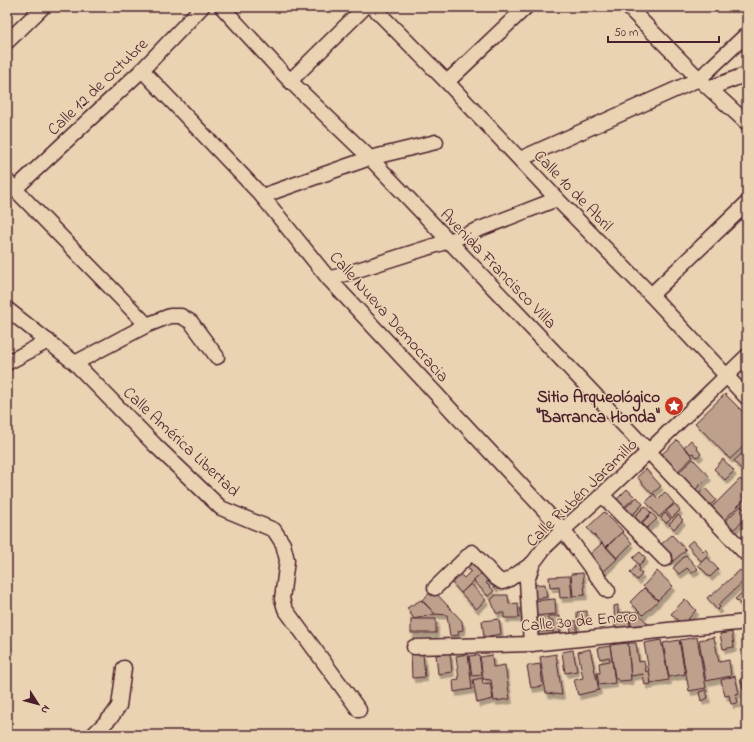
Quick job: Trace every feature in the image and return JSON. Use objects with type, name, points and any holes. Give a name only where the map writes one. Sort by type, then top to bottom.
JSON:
[{"type":"street","points":[[7,42],[43,7]]},
{"type":"street","name":"Calle 12 de Octubre","points":[[11,185],[142,70],[202,7]]},
{"type":"street","name":"Avenida Francisco Villa","points":[[222,7],[290,81],[370,158],[747,555]]},
{"type":"street","points":[[290,81],[364,7]]},
{"type":"street","name":"Calle 10 de Abril","points":[[373,7],[447,82],[556,199],[651,296],[747,398]]},
{"type":"street","points":[[447,82],[526,7]]},
{"type":"street","points":[[628,7],[705,84],[747,123]]},
{"type":"street","points":[[705,84],[747,34]]},
{"type":"street","name":"Calle Nueva Democracia","points":[[142,70],[262,196],[329,279],[563,530],[608,590]]},
{"type":"street","points":[[520,159],[705,84],[747,74]]},
{"type":"street","points":[[262,196],[370,158],[436,142]]},
{"type":"street","points":[[11,185],[148,325]]},
{"type":"street","points":[[329,279],[449,241],[556,199]]},
{"type":"street","points":[[651,296],[747,203]]},
{"type":"street","name":"Calle América Libertad","points":[[7,309],[76,363],[155,445],[221,508],[274,530],[283,544],[287,560],[282,599],[285,609],[359,710]]},
{"type":"street","points":[[76,363],[148,325],[170,316],[180,316],[192,322],[217,357]]},
{"type":"street","points":[[7,363],[48,341]]},
{"type":"street","name":"Calle Rubén Jaramillo","points":[[531,644],[527,581],[533,563],[545,548],[563,530],[648,452],[747,356]]},
{"type":"street","points":[[602,495],[665,559]]},
{"type":"street","points":[[435,588],[472,552],[496,578],[502,582],[508,580],[533,563]]},
{"type":"street","name":"Calle 30 de Enero","points":[[414,647],[531,644],[747,622]]},
{"type":"street","points":[[93,735],[112,716],[119,706],[124,668]]},
{"type":"building","points":[[725,394],[747,416],[747,443],[730,459],[695,423]]},
{"type":"building","points":[[677,440],[693,457],[677,472],[661,455]]},
{"type":"building","points":[[691,440],[701,454],[697,457],[693,453],[691,454],[684,447]]},
{"type":"building","points":[[747,449],[747,476],[734,461]]},
{"type":"building","points":[[693,459],[709,476],[694,491],[677,474]]},
{"type":"building","points":[[723,459],[734,471],[725,480],[714,469]]},
{"type":"building","points":[[646,469],[661,486],[652,494],[637,477]]},
{"type":"building","points":[[740,479],[747,486],[747,497],[721,523],[708,511]]},
{"type":"building","points":[[705,488],[716,500],[708,507],[697,496]]},
{"type":"building","points":[[627,489],[635,497],[621,510],[614,502]]},
{"type":"building","points":[[665,492],[674,503],[659,517],[646,502],[654,494],[658,499]]},
{"type":"building","points":[[637,497],[643,504],[632,515],[625,508]]},
{"type":"building","points":[[675,504],[680,510],[672,518],[666,511]]},
{"type":"building","points":[[645,506],[651,513],[636,527],[630,521]]},
{"type":"building","points":[[741,506],[747,512],[747,517],[730,533],[722,524]]},
{"type":"building","points":[[604,512],[623,531],[606,547],[587,528]]},
{"type":"building","points":[[652,513],[657,519],[647,528],[642,523]]},
{"type":"building","points":[[665,513],[671,519],[666,523],[661,518]]},
{"type":"building","points":[[678,515],[683,520],[674,529],[669,524]]},
{"type":"building","points":[[622,532],[632,543],[617,558],[607,547]]},
{"type":"building","points":[[672,535],[686,550],[672,562],[659,546]]},
{"type":"building","points":[[693,540],[703,551],[705,549],[709,554],[701,561],[687,545]]},
{"type":"building","points":[[602,543],[617,559],[603,572],[588,556]]},
{"type":"building","points":[[640,552],[646,558],[639,565],[633,558]]},
{"type":"building","points":[[472,555],[486,569],[461,593],[448,578],[456,570],[464,578],[471,571],[463,563]]},
{"type":"building","points":[[686,555],[698,569],[692,573],[687,568],[679,574],[673,568]]},
{"type":"building","points":[[707,557],[718,569],[710,577],[698,565]]},
{"type":"building","points":[[637,565],[640,568],[638,571],[642,574],[637,580],[630,573]]},
{"type":"building","points":[[486,569],[499,583],[495,588],[488,581],[486,583],[494,591],[488,596],[474,581]]},
{"type":"building","points":[[740,570],[747,578],[718,605],[720,607],[717,610],[707,598]]},
{"type":"building","points":[[657,571],[673,586],[658,600],[643,586]]},
{"type":"building","points":[[583,573],[585,595],[573,596],[571,574]]},
{"type":"building","points":[[570,576],[572,597],[560,598],[559,587],[550,588],[549,577]]},
{"type":"building","points":[[471,584],[486,600],[476,609],[461,593]]},
{"type":"building","points":[[545,584],[547,597],[533,599],[531,585]]},
{"type":"building","points":[[644,588],[658,601],[643,615],[630,602]]},
{"type":"building","points":[[747,588],[747,602],[742,606],[735,599]]},
{"type":"building","points":[[433,590],[462,621],[463,630],[458,631],[459,635],[450,636],[447,615],[435,614],[422,600]]},
{"type":"building","points":[[496,595],[508,595],[509,604],[518,603],[519,618],[504,618],[504,613],[496,613],[491,600]]},
{"type":"building","points":[[555,599],[556,614],[533,616],[532,601]]},
{"type":"building","points":[[685,599],[696,610],[683,625],[671,614]]},
{"type":"building","points":[[421,600],[435,614],[414,619],[407,608]]},
{"type":"building","points":[[618,605],[618,613],[629,612],[630,628],[615,629],[614,606]]},
{"type":"building","points":[[587,611],[587,619],[577,619],[577,612]]},
{"type":"building","points":[[630,612],[637,612],[650,626],[631,627]]},
{"type":"building","points":[[548,616],[560,616],[560,633],[553,633],[553,621],[548,621]]},
{"type":"building","points":[[535,618],[543,618],[543,624],[551,624],[552,631],[536,632]]},
{"type":"building","points":[[411,619],[436,619],[436,633],[411,633]]},
{"type":"building","points":[[499,619],[501,634],[484,637],[482,621]]},
{"type":"building","points":[[570,621],[577,621],[577,633],[571,633]]},
{"type":"building","points":[[732,632],[734,647],[723,649],[720,634]]},
{"type":"building","points":[[697,637],[706,688],[689,691],[680,640]]},
{"type":"building","points":[[714,637],[719,662],[729,660],[731,676],[706,681],[699,640]]},
{"type":"building","points":[[661,640],[669,680],[651,683],[644,643]]},
{"type":"building","points":[[679,640],[685,674],[669,677],[663,643]]},
{"type":"building","points":[[628,643],[636,643],[639,662],[644,661],[646,672],[649,671],[651,684],[645,685],[643,674],[631,676]]},
{"type":"building","points":[[628,643],[631,680],[620,681],[615,678],[610,645]]},
{"type":"building","points":[[610,646],[615,683],[599,685],[597,673],[600,673],[599,663],[610,661],[609,657],[600,659],[598,648]]},
{"type":"building","points":[[590,649],[599,690],[578,695],[574,680],[583,678],[578,652]]},
{"type":"building","points":[[573,650],[577,671],[565,673],[562,652]]},
{"type":"building","points":[[411,653],[423,653],[425,677],[412,678]]},
{"type":"building","points":[[450,653],[452,672],[438,674],[436,655]]},
{"type":"building","points":[[468,654],[472,689],[454,692],[453,680],[459,679],[456,656]]},
{"type":"building","points":[[556,654],[562,695],[546,693],[540,657]]},
{"type":"building","points":[[479,655],[482,675],[472,676],[469,656]]},
{"type":"building","points":[[492,655],[493,667],[505,665],[510,699],[494,701],[491,680],[483,679],[480,657]]},
{"type":"building","points":[[540,664],[543,686],[531,688],[527,666]]},
{"type":"building","points":[[735,676],[739,693],[736,694],[738,703],[731,704],[729,695],[725,696],[721,680]]},
{"type":"building","points":[[747,677],[747,697],[746,698],[740,679]]},
{"type":"building","points":[[482,678],[483,684],[490,683],[493,699],[477,703],[473,680]]},
{"type":"building","points":[[706,690],[708,698],[701,701],[699,692]]},
{"type":"place","name":"Sitio Arqueológico \"Barranca Honda\"","points":[[674,406]]}]
